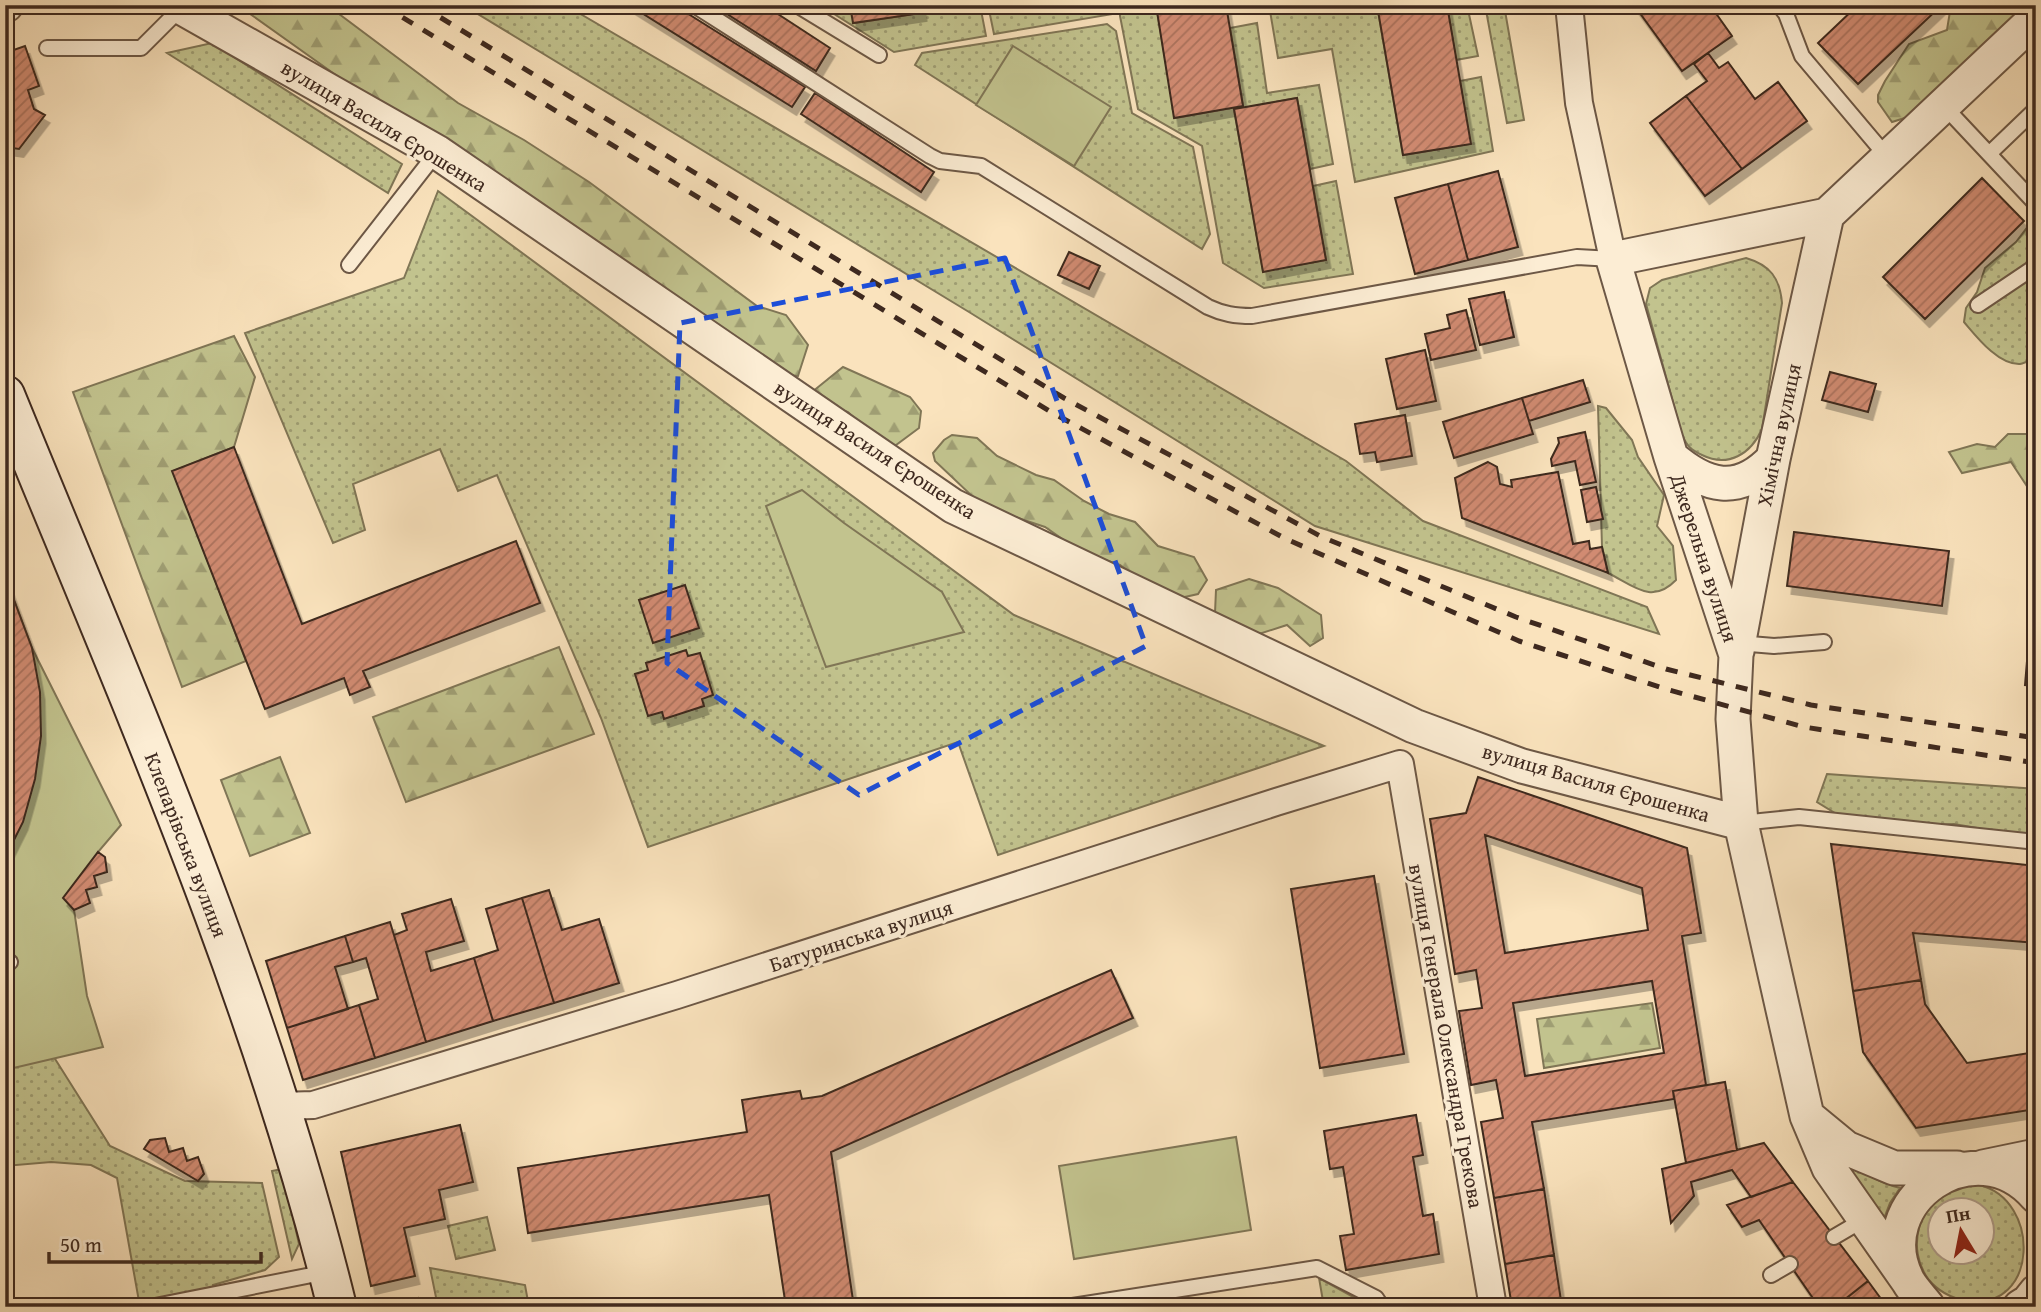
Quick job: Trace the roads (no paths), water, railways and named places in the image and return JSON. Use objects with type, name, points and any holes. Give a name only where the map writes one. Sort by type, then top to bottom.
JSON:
[{"type":"main road","name":"Клепарівська вулиця","points":[[5,395],[188,843],[281,1106],[332,1289]]},
{"type":"street","name":"Джерельна вулиця","points":[[1569,5],[1579,103],[1612,259],[1671,457],[1737,649],[1733,719],[1741,823],[1807,1116],[1829,1168],[1863,1220],[1923,1299]]},
{"type":"street","name":"вулиця Василя Єрошенка","points":[[177,6],[437,152],[953,506],[1414,726],[1522,766],[1741,823]]},
{"type":"street","points":[[1612,259],[1827,215],[2036,18]]},
{"type":"street","name":"Хімічна вулиця","points":[[1737,649],[1773,458],[1827,215]]},
{"type":"street","points":[[1671,457],[1703,480],[1718,483],[1746,480],[1773,458]]},
{"type":"street","points":[[1400,764],[1414,726]]},
{"type":"street","name":"Батуринська вулиця","points":[[281,1106],[313,1105],[667,998],[1400,764]]},
{"type":"street","name":"вулиця Генерала Олександра Грекова","points":[[1400,764],[1493,1307]]},
{"type":"street","points":[[1807,1116],[1846,1148],[1894,1168],[1972,1168],[2010,1175],[2036,1196]]},
{"type":"street","points":[[1923,1299],[1899,1254],[1902,1224],[1914,1198],[1936,1179],[1972,1168],[2036,1156]]},
{"type":"lane","points":[[694,5],[930,156],[940,161],[981,166],[1208,307],[1222,313],[1252,316],[1577,257],[1612,259]]},
{"type":"lane","points":[[797,5],[878,55]]},
{"type":"lane","points":[[47,48],[141,48],[177,6]]},
{"type":"lane","points":[[1786,8],[1802,55],[1888,158]]},
{"type":"lane","points":[[1943,105],[2036,204]]},
{"type":"lane","points":[[1989,153],[2036,109]]},
{"type":"lane","points":[[349,265],[437,152]]},
{"type":"lane","points":[[1978,305],[2036,266]]},
{"type":"lane","points":[[1737,649],[1824,642]]},
{"type":"lane","points":[[1741,823],[1799,817],[2036,842]]},
{"type":"lane","points":[[1834,1237],[1863,1220]]},
{"type":"lane","points":[[1771,1275],[1790,1264]]},
{"type":"lane","points":[[1066,1307],[1317,1268],[1376,1297],[1382,1307]]},
{"type":"lane","points":[[150,1307],[332,1289]]},
{"type":"railway","points":[[382,5],[1051,412],[1286,539],[1519,641],[1669,690],[1804,727],[2036,763]]},
{"type":"railway","points":[[420,5],[1064,398],[1322,537],[1516,617],[1666,669],[1811,705],[2036,738]]}]
